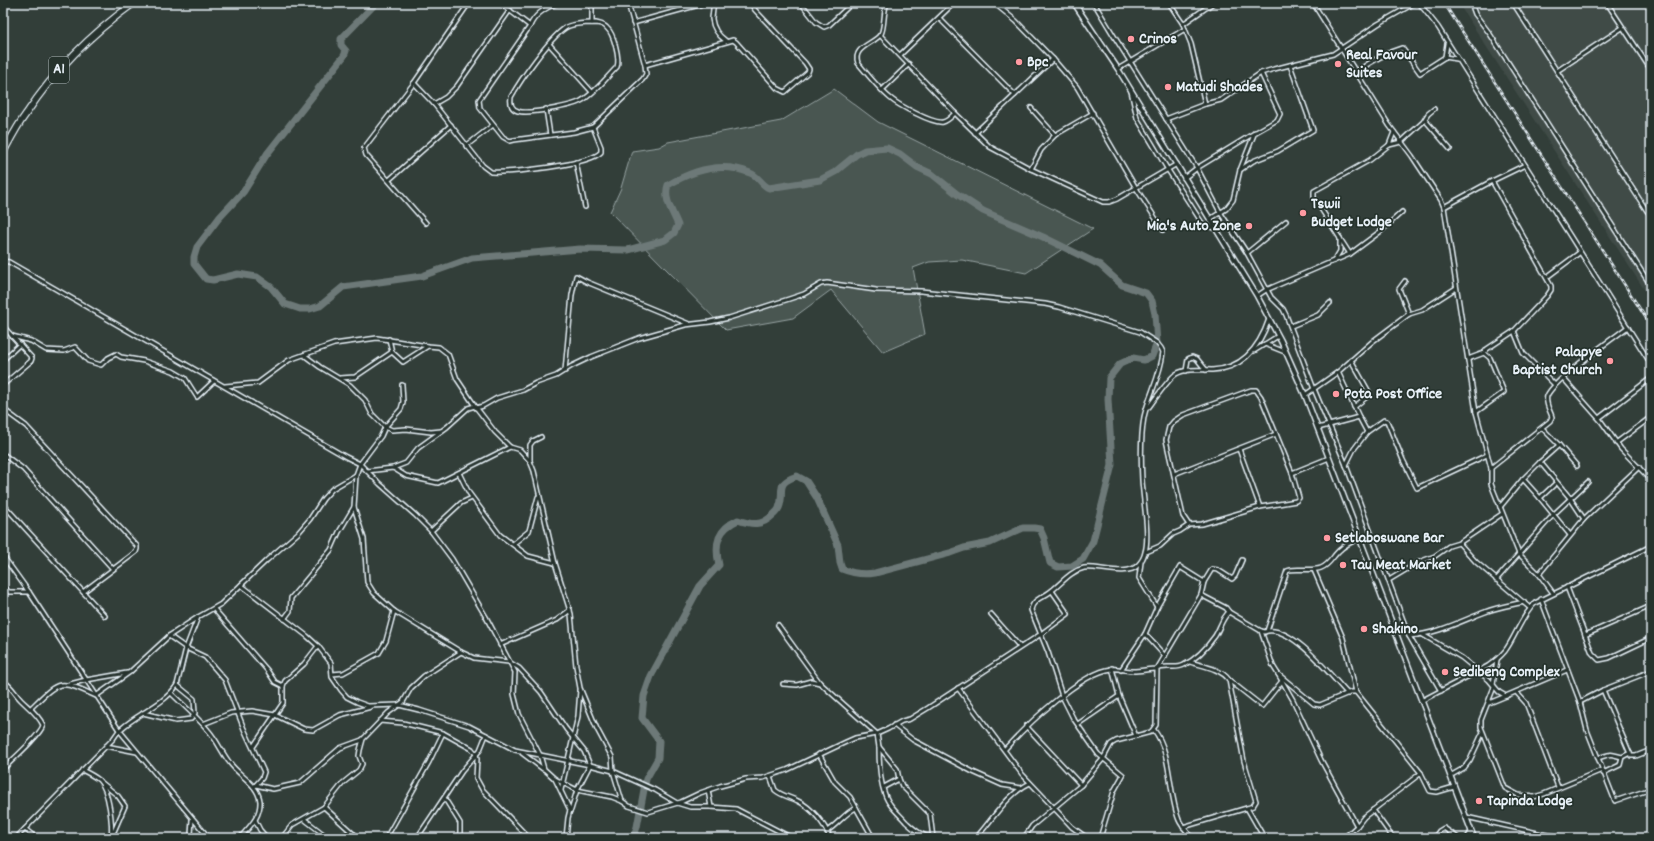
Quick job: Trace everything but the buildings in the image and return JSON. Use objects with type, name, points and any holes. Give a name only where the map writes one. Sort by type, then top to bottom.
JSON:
[{"type":"highway","name":"A1","points":[[3,153],[25,115],[61,68],[89,39],[134,3]]},
{"type":"street","points":[[426,223],[366,155],[364,148],[414,83],[469,3]]},
{"type":"street","points":[[500,3],[530,26]]},
{"type":"street","points":[[558,3],[539,14],[533,20],[479,100],[480,108],[503,137],[510,141],[574,132],[593,127],[643,79],[646,74],[645,65],[628,3]]},
{"type":"street","points":[[592,3],[592,23]]},
{"type":"street","points":[[633,23],[706,3]]},
{"type":"street","points":[[713,3],[712,20],[720,37],[726,42]]},
{"type":"street","points":[[645,65],[733,40],[782,92],[785,92],[808,72],[808,68],[805,62],[762,18],[751,3]]},
{"type":"street","points":[[801,3],[816,22],[824,27],[829,25],[848,7],[848,3]]},
{"type":"street","points":[[887,3],[880,35],[858,53],[856,59],[858,64],[882,90],[898,103],[930,120],[940,123],[944,122],[955,113]]},
{"type":"street","points":[[900,55],[954,3]]},
{"type":"street","points":[[994,3],[1016,21],[1053,59],[1077,87],[1136,188],[1163,230]]},
{"type":"street","points":[[1094,3],[1197,168],[1220,212],[1247,253],[1266,290],[1285,312],[1314,389],[1346,465],[1409,636],[1441,691]]},
{"type":"street","points":[[1168,3],[1183,24],[1191,44],[1205,104]]},
{"type":"street","points":[[1183,24],[1213,3]]},
{"type":"street","points":[[1313,3],[1326,22],[1341,50],[1394,132],[1438,194],[1444,207],[1476,412],[1491,468],[1491,484],[1502,514],[1520,554],[1539,574],[1553,593]]},
{"type":"street","points":[[1166,119],[1205,104],[1221,100],[1261,74],[1274,69],[1325,57],[1341,50],[1378,24],[1414,3]]},
{"type":"street","points":[[1419,3],[1438,27],[1651,364]]},
{"type":"street","points":[[1471,3],[1475,14],[1490,34],[1651,286]]},
{"type":"street","points":[[1513,3],[1651,215]]},
{"type":"street","points":[[1607,3],[1651,70]]},
{"type":"street","points":[[1076,4],[1216,228],[1257,296],[1286,352],[1318,428],[1474,838]]},
{"type":"street","points":[[434,104],[446,97],[457,86],[510,10]]},
{"type":"street","points":[[938,18],[1015,95]]},
{"type":"street","points":[[592,23],[602,24],[610,31],[619,63],[617,67],[592,92],[575,104],[520,112],[513,109],[510,101],[514,90],[549,44],[570,26],[592,23]]},
{"type":"street","points":[[1557,71],[1622,28]]},
{"type":"street","points":[[1118,69],[1185,29]]},
{"type":"street","points":[[880,35],[990,147],[1031,169],[1103,202],[1113,201],[1177,164]]},
{"type":"street","points":[[1445,57],[1447,43]]},
{"type":"street","points":[[549,44],[592,92]]},
{"type":"street","points":[[1356,72],[1377,59],[1402,48],[1420,73],[1445,57],[1458,59]]},
{"type":"street","points":[[975,133],[1053,59]]},
{"type":"street","points":[[882,90],[909,64]]},
{"type":"street","points":[[1240,170],[1254,161],[1278,151],[1313,130],[1290,65]]},
{"type":"street","points":[[1184,178],[1197,168],[1277,120],[1280,114],[1261,74]]},
{"type":"street","points":[[414,83],[434,104],[482,166],[491,172],[525,170],[594,158],[601,152],[601,147],[593,127]]},
{"type":"street","points":[[1130,90],[1137,118],[1168,170],[1204,226],[1216,228]]},
{"type":"street","points":[[1031,108],[1055,135]]},
{"type":"street","points":[[546,109],[550,135]]},
{"type":"street","points":[[1350,254],[1314,198],[1314,191],[1370,160],[1389,145],[1401,142],[1425,120],[1428,114],[1434,109]]},
{"type":"street","points":[[1031,169],[1041,150],[1055,135],[1093,113]]},
{"type":"street","points":[[1425,120],[1450,149]]},
{"type":"street","points":[[389,180],[451,125]]},
{"type":"street","points":[[466,146],[493,125]]},
{"type":"street","points":[[1210,219],[1226,209],[1233,200],[1240,170],[1256,132]]},
{"type":"street","points":[[1389,145],[1394,132]]},
{"type":"street","points":[[576,162],[584,207]]},
{"type":"street","points":[[1444,207],[1525,165]]},
{"type":"street","points":[[1468,359],[1484,353],[1487,349],[1514,331],[1551,290],[1547,277],[1492,181]]},
{"type":"street","points":[[1257,296],[1266,290],[1350,254],[1402,212]]},
{"type":"street","points":[[1247,253],[1286,221]]},
{"type":"street","points":[[1333,262],[1337,258],[1340,251],[1340,238]]},
{"type":"street","points":[[1547,277],[1580,253]]},
{"type":"street","points":[[3,261],[9,262],[360,464],[431,531],[452,559],[469,586],[508,662],[515,672],[514,694],[519,714],[540,755],[544,770]]},
{"type":"street","points":[[565,371],[572,295],[576,276],[587,282],[691,324]]},
{"type":"street","points":[[1405,281],[1400,289],[1409,314]]},
{"type":"street","points":[[367,471],[393,468],[406,464],[414,452],[468,408],[483,406],[497,398],[523,390],[536,383],[556,376],[591,357],[663,330],[729,318],[772,305],[804,294],[821,284],[904,292],[921,291],[1045,304],[1140,332],[1159,345],[1163,350],[1163,356],[1148,408],[1144,416],[1141,439],[1142,479],[1147,536],[1146,552],[1142,560],[1139,578],[1156,607]]},
{"type":"street","points":[[1305,395],[1338,372],[1373,341],[1409,314],[1422,310],[1456,288]]},
{"type":"street","points":[[1291,326],[1318,315],[1330,303]]},
{"type":"street","points":[[1252,352],[1265,330],[1269,318]]},
{"type":"street","points":[[3,326],[31,356],[32,360],[3,385]]},
{"type":"street","points":[[1491,468],[1542,428],[1552,417],[1546,403],[1548,395],[1554,385],[1628,328]]},
{"type":"street","points":[[1514,331],[1523,353],[1554,385]]},
{"type":"street","points":[[12,336],[31,341],[46,350],[64,351],[75,347],[88,361],[101,365],[112,355],[116,354],[122,357],[144,360],[173,371],[185,378],[197,397],[214,381]]},
{"type":"street","points":[[1148,408],[1175,374],[1186,371],[1220,369],[1231,366],[1278,336]]},
{"type":"street","points":[[225,386],[258,383],[289,360],[334,344],[377,338],[439,347],[448,354],[456,379],[495,432],[510,447],[520,450],[530,461]]},
{"type":"street","points":[[389,339],[392,352],[403,362],[428,346]]},
{"type":"street","points":[[3,360],[20,344]]},
{"type":"street","points":[[1265,344],[1286,352]]},
{"type":"street","points":[[340,378],[355,376],[392,352]]},
{"type":"street","points":[[1476,412],[1504,392],[1490,358],[1484,353]]},
{"type":"street","points":[[304,355],[350,384],[365,400],[372,414],[385,427],[392,430],[406,429],[431,432],[441,431]]},
{"type":"street","points":[[1186,371],[1188,359],[1192,357],[1197,359],[1206,370]]},
{"type":"street","points":[[1351,360],[1369,392],[1368,396],[1354,407]]},
{"type":"street","points":[[1338,372],[1367,432]]},
{"type":"street","points":[[1563,378],[1598,418],[1616,443],[1651,480]]},
{"type":"street","points":[[1598,418],[1651,378]]},
{"type":"street","points":[[402,385],[403,402],[401,409],[385,427],[381,436],[360,464],[356,475],[354,507],[364,539],[367,582],[374,593],[394,611],[461,652],[474,658],[508,662],[519,668],[533,682],[587,757],[590,765],[577,790],[570,810],[566,838]]},
{"type":"street","points":[[1146,552],[1160,546],[1173,534],[1189,525],[1202,524],[1260,507],[1296,501],[1299,498],[1292,473],[1261,397],[1256,390],[1183,415],[1174,421],[1166,434],[1166,440],[1183,516],[1189,525]]},
{"type":"street","points":[[3,409],[26,426],[137,546],[138,549],[136,552],[83,592]]},
{"type":"street","points":[[1318,428],[1359,417]]},
{"type":"street","points":[[1616,443],[1651,417]]},
{"type":"street","points":[[1346,465],[1354,449],[1367,432],[1384,420],[1387,421],[1417,488],[1487,455]]},
{"type":"street","points":[[1542,428],[1559,445],[1576,466]]},
{"type":"street","points":[[1174,474],[1276,434]]},
{"type":"street","points":[[520,450],[541,437]]},
{"type":"street","points":[[530,445],[530,461],[555,563],[570,610],[580,688],[578,716],[561,792]]},
{"type":"street","points":[[1500,507],[1540,462],[1559,445]]},
{"type":"street","points":[[393,468],[406,476],[433,484],[438,483],[510,447]]},
{"type":"street","points":[[1239,449],[1260,507]]},
{"type":"street","points":[[3,454],[22,469],[114,569]]},
{"type":"street","points":[[1292,473],[1329,458]]},
{"type":"street","points":[[1540,462],[1570,498],[1584,519]]},
{"type":"street","points":[[1539,574],[1584,519],[1639,467]]},
{"type":"street","points":[[458,473],[472,498],[500,536],[528,556],[555,563]]},
{"type":"street","points":[[96,696],[130,672],[169,636],[198,617],[214,609],[298,533],[332,489],[356,475]]},
{"type":"street","points":[[1524,479],[1554,514],[1570,536]]},
{"type":"street","points":[[1496,580],[1554,514],[1588,482]]},
{"type":"street","points":[[1540,498],[1556,483]]},
{"type":"street","points":[[513,544],[529,531],[539,495]]},
{"type":"street","points":[[431,531],[461,503],[472,498]]},
{"type":"street","points":[[3,504],[104,616]]},
{"type":"street","points":[[284,619],[290,612],[291,598],[331,550],[339,532],[354,507]]},
{"type":"street","points":[[1389,580],[1419,562],[1435,556],[1449,546],[1459,543],[1502,514]]},
{"type":"street","points":[[1268,631],[1287,571],[1291,569],[1314,570],[1327,565],[1342,547],[1360,538]]},
{"type":"street","points":[[1459,543],[1476,562],[1530,608]]},
{"type":"street","points":[[1421,701],[1477,672],[1498,659],[1508,646],[1530,608],[1541,599],[1651,546]]},
{"type":"street","points":[[3,556],[29,592],[119,730],[192,820],[209,838]]},
{"type":"street","points":[[1100,838],[1114,791],[1123,775],[1103,759],[1092,747],[1062,696],[1033,615],[1032,606],[1036,600],[1052,591],[1070,576],[1082,569],[1133,569],[1142,560]]},
{"type":"street","points":[[1024,838],[1032,826],[1081,785],[1103,759],[1111,744],[1116,741],[1154,730],[1156,725],[1158,669],[1202,595],[1204,582],[1212,569],[1218,570],[1232,579],[1235,576],[1242,560]]},
{"type":"street","points":[[1121,670],[1145,634],[1156,607],[1180,567],[1204,582]]},
{"type":"street","points":[[1314,570],[1343,638],[1356,692],[1421,773],[1430,790],[1434,792],[1454,787]]},
{"type":"street","points":[[241,585],[318,646],[331,663],[334,680],[347,696],[365,705],[372,706]]},
{"type":"street","points":[[3,587],[9,592],[29,592]]},
{"type":"street","points":[[1567,587],[1592,653],[1599,660],[1609,658],[1651,638]]},
{"type":"street","points":[[203,724],[238,712],[258,712],[275,715],[304,729],[313,730],[340,715],[372,706],[389,704],[398,705],[420,710],[469,726],[521,752],[562,783],[577,790],[612,796],[633,808],[648,812],[677,803],[708,790],[746,779],[756,779],[770,776],[787,770],[855,738],[877,734],[928,708],[1041,634],[1068,614],[1052,591]]},
{"type":"street","points":[[1202,595],[1226,608],[1229,612],[1261,632],[1273,666],[1357,826]]},
{"type":"street","points":[[1541,599],[1580,702],[1587,730],[1602,771],[1615,801],[1651,789]]},
{"type":"street","points":[[1409,636],[1423,635],[1444,629],[1485,612],[1524,602]]},
{"type":"street","points":[[1585,635],[1651,606]]},
{"type":"street","points":[[214,609],[267,670],[275,682],[283,686]]},
{"type":"street","points":[[500,645],[557,620],[570,610]]},
{"type":"street","points":[[332,674],[343,673],[379,653],[386,641],[394,611]]},
{"type":"street","points":[[1004,749],[1026,726],[1062,696],[1086,678],[1099,672],[1112,668],[1134,671],[1158,669],[1162,667],[1182,667],[1190,662],[1215,636],[1225,615],[1229,612]]},
{"type":"street","points":[[991,614],[1020,647]]},
{"type":"street","points":[[16,838],[106,746],[119,730],[171,693],[177,685],[186,648],[198,617]]},
{"type":"street","points":[[778,625],[820,684],[877,734],[884,787],[889,803],[918,833],[933,838],[932,819],[930,814],[902,786],[897,769],[879,747]]},
{"type":"street","points":[[1261,632],[1274,630],[1292,638],[1310,653],[1348,694]]},
{"type":"street","points":[[1145,634],[1165,656]]},
{"type":"street","points":[[1423,635],[1462,658],[1506,696]]},
{"type":"street","points":[[169,636],[186,648],[205,656],[227,684],[264,772],[262,778],[255,786]]},
{"type":"street","points":[[253,747],[283,703],[283,686],[285,681],[304,664],[318,646]]},
{"type":"street","points":[[282,838],[292,825],[324,807],[343,783],[362,767],[359,756],[363,740],[380,721],[405,700],[411,688],[424,676],[461,652]]},
{"type":"street","points":[[1498,659],[1489,704],[1481,720],[1482,734],[1505,788],[1512,793],[1525,797],[1534,797],[1602,771],[1620,766],[1622,757]]},
{"type":"street","points":[[1190,662],[1226,675],[1229,680],[1262,706],[1282,681]]},
{"type":"street","points":[[1112,668],[1119,696],[1136,736]]},
{"type":"street","points":[[1489,704],[1567,670]]},
{"type":"street","points":[[1580,702],[1604,690],[1651,671]]},
{"type":"street","points":[[31,708],[54,686],[130,672]]},
{"type":"street","points":[[1278,674],[1314,704],[1320,705],[1356,692]]},
{"type":"street","points":[[1183,827],[1253,806],[1256,801],[1244,761],[1229,680]]},
{"type":"street","points":[[3,681],[31,708],[43,725],[42,729],[3,769]]},
{"type":"street","points":[[782,684],[797,685],[811,681],[820,684]]},
{"type":"street","points":[[70,684],[96,696]]},
{"type":"street","points":[[143,713],[176,721],[189,720],[194,716],[194,699],[177,685]]},
{"type":"street","points":[[580,688],[597,730],[612,757],[612,771],[622,801]]},
{"type":"street","points":[[958,688],[1030,783],[1055,807],[1072,827],[1087,838]]},
{"type":"street","points":[[1604,690],[1631,756],[1636,756],[1651,750]]},
{"type":"street","points":[[1517,692],[1526,703],[1558,787]]},
{"type":"street","points":[[171,693],[203,724],[213,736],[230,764],[255,786],[260,800],[258,814],[250,827],[240,838]]},
{"type":"street","points":[[1078,724],[1119,696]]},
{"type":"street","points":[[380,721],[403,723],[443,733],[472,749],[476,754],[476,778],[482,789],[529,838]]},
{"type":"street","points":[[894,725],[914,740],[973,772],[1002,786],[1021,788]]},
{"type":"street","points":[[1026,726],[1081,785]]},
{"type":"street","points":[[1154,730],[1159,736],[1167,762],[1179,820],[1192,838]]},
{"type":"street","points":[[386,838],[429,762],[443,733]]},
{"type":"street","points":[[1450,776],[1464,768],[1470,760],[1482,734]]},
{"type":"street","points":[[418,838],[462,771],[482,745],[486,735]]},
{"type":"street","points":[[255,786],[273,789],[300,783],[340,748],[363,740]]},
{"type":"street","points":[[106,746],[137,752]]},
{"type":"street","points":[[521,752],[567,760],[612,771],[655,790],[677,803],[690,807],[736,809],[792,838]]},
{"type":"street","points":[[1598,758],[1614,753],[1622,757]]},
{"type":"street","points":[[1622,757],[1630,753]]},
{"type":"street","points":[[820,754],[835,782],[847,792],[871,837]]},
{"type":"street","points":[[82,770],[99,780],[118,796],[125,806],[111,837]]},
{"type":"street","points":[[1344,838],[1364,817],[1421,773]]},
{"type":"street","points":[[770,776],[775,790],[803,804],[828,831],[830,838]]},
{"type":"street","points":[[555,779],[570,810]]},
{"type":"street","points":[[884,787],[899,779]]},
{"type":"street","points":[[99,780],[106,793],[111,837]]},
{"type":"street","points":[[976,838],[1010,798],[1021,788],[1030,783]]},
{"type":"street","points":[[708,790],[711,807]]},
{"type":"street","points":[[444,799],[460,823],[460,838]]},
{"type":"street","points":[[324,807],[358,838]]},
{"type":"street","points":[[828,831],[856,808]]},
{"type":"street","points":[[1247,808],[1262,834],[1262,838]]},
{"type":"street","points":[[1373,810],[1393,838]]},
{"type":"street","points":[[1466,817],[1542,834],[1570,838]]},
{"type":"street","points":[[304,819],[326,836],[354,834]]},
{"type":"street","points":[[189,838],[191,834],[192,820]]},
{"type":"street","points":[[255,820],[260,830],[267,838]]},
{"type":"street","points":[[250,827],[260,830]]},
{"type":"street","points":[[1434,838],[1439,831],[1444,828],[1458,838]]},
{"type":"street","points":[[25,829],[36,838]]},
{"type":"street","points":[[1467,838],[1471,832]]},
{"type":"street","points":[[350,838],[354,834]]},
{"type":"shaded area","points":[[1458,3],[1651,3],[1651,300]]},
{"type":"shaded area","points":[[834,89],[878,122],[1093,229],[1026,273],[962,260],[929,262],[913,268],[925,334],[883,352],[831,290],[793,318],[726,330],[610,212],[621,188],[632,151],[659,147],[668,142],[781,121]]},
{"type":"waterway","points":[[376,3],[341,39],[341,45],[346,51],[344,56],[267,154],[244,191],[219,218],[197,247],[194,257],[194,264],[206,279],[213,280],[238,274],[257,277],[271,287],[285,304],[300,309],[310,309],[320,306],[343,287],[422,276],[472,258],[580,249],[628,250],[665,240],[674,233],[678,225],[669,205],[667,195],[668,185],[687,175],[708,169],[739,169],[753,174],[769,188],[820,180],[835,172],[857,154],[865,150],[887,148],[900,154],[917,167],[932,174],[957,194],[983,211],[1043,237],[1100,265],[1122,285],[1146,293],[1152,301],[1155,314],[1157,343],[1152,356],[1144,360],[1133,358],[1120,364],[1109,378],[1108,399],[1112,465],[1093,541],[1083,559],[1072,566],[1058,567],[1050,563],[1044,538],[1040,529],[1023,528],[990,543],[964,548],[875,573],[858,574],[846,571],[842,569],[838,545],[817,498],[806,481],[797,476],[785,482],[783,485],[779,508],[769,519],[757,524],[738,520],[722,532],[719,538],[717,550],[719,565],[700,586],[651,676],[644,696],[642,718],[659,741],[658,758],[646,779],[637,827],[633,838]]},
{"type":"railway","points":[[1444,3],[1651,326]]},
{"type":"place","name":"Crinos","points":[[1131,39]]},
{"type":"place","name":"Bpc","points":[[1019,62]]},
{"type":"place","name":"Real Favour Suites","points":[[1338,64]]},
{"type":"place","name":"Matudi Shades","points":[[1168,87]]},
{"type":"place","name":"Tswii Budget Lodge","points":[[1303,213]]},
{"type":"place","name":"Mia's Auto Zone","points":[[1249,226]]},
{"type":"place","name":"Palapye Baptist Church","points":[[1610,361]]},
{"type":"place","name":"Pota Post Office","points":[[1336,394]]},
{"type":"place","name":"Setlaboswane Bar","points":[[1327,538]]},
{"type":"place","name":"Tau Meat Market","points":[[1343,565]]},
{"type":"place","name":"Shakino","points":[[1364,629]]},
{"type":"place","name":"Sedibeng Complex","points":[[1445,672]]},
{"type":"place","name":"Tapinda Lodge","points":[[1479,801]]}]
